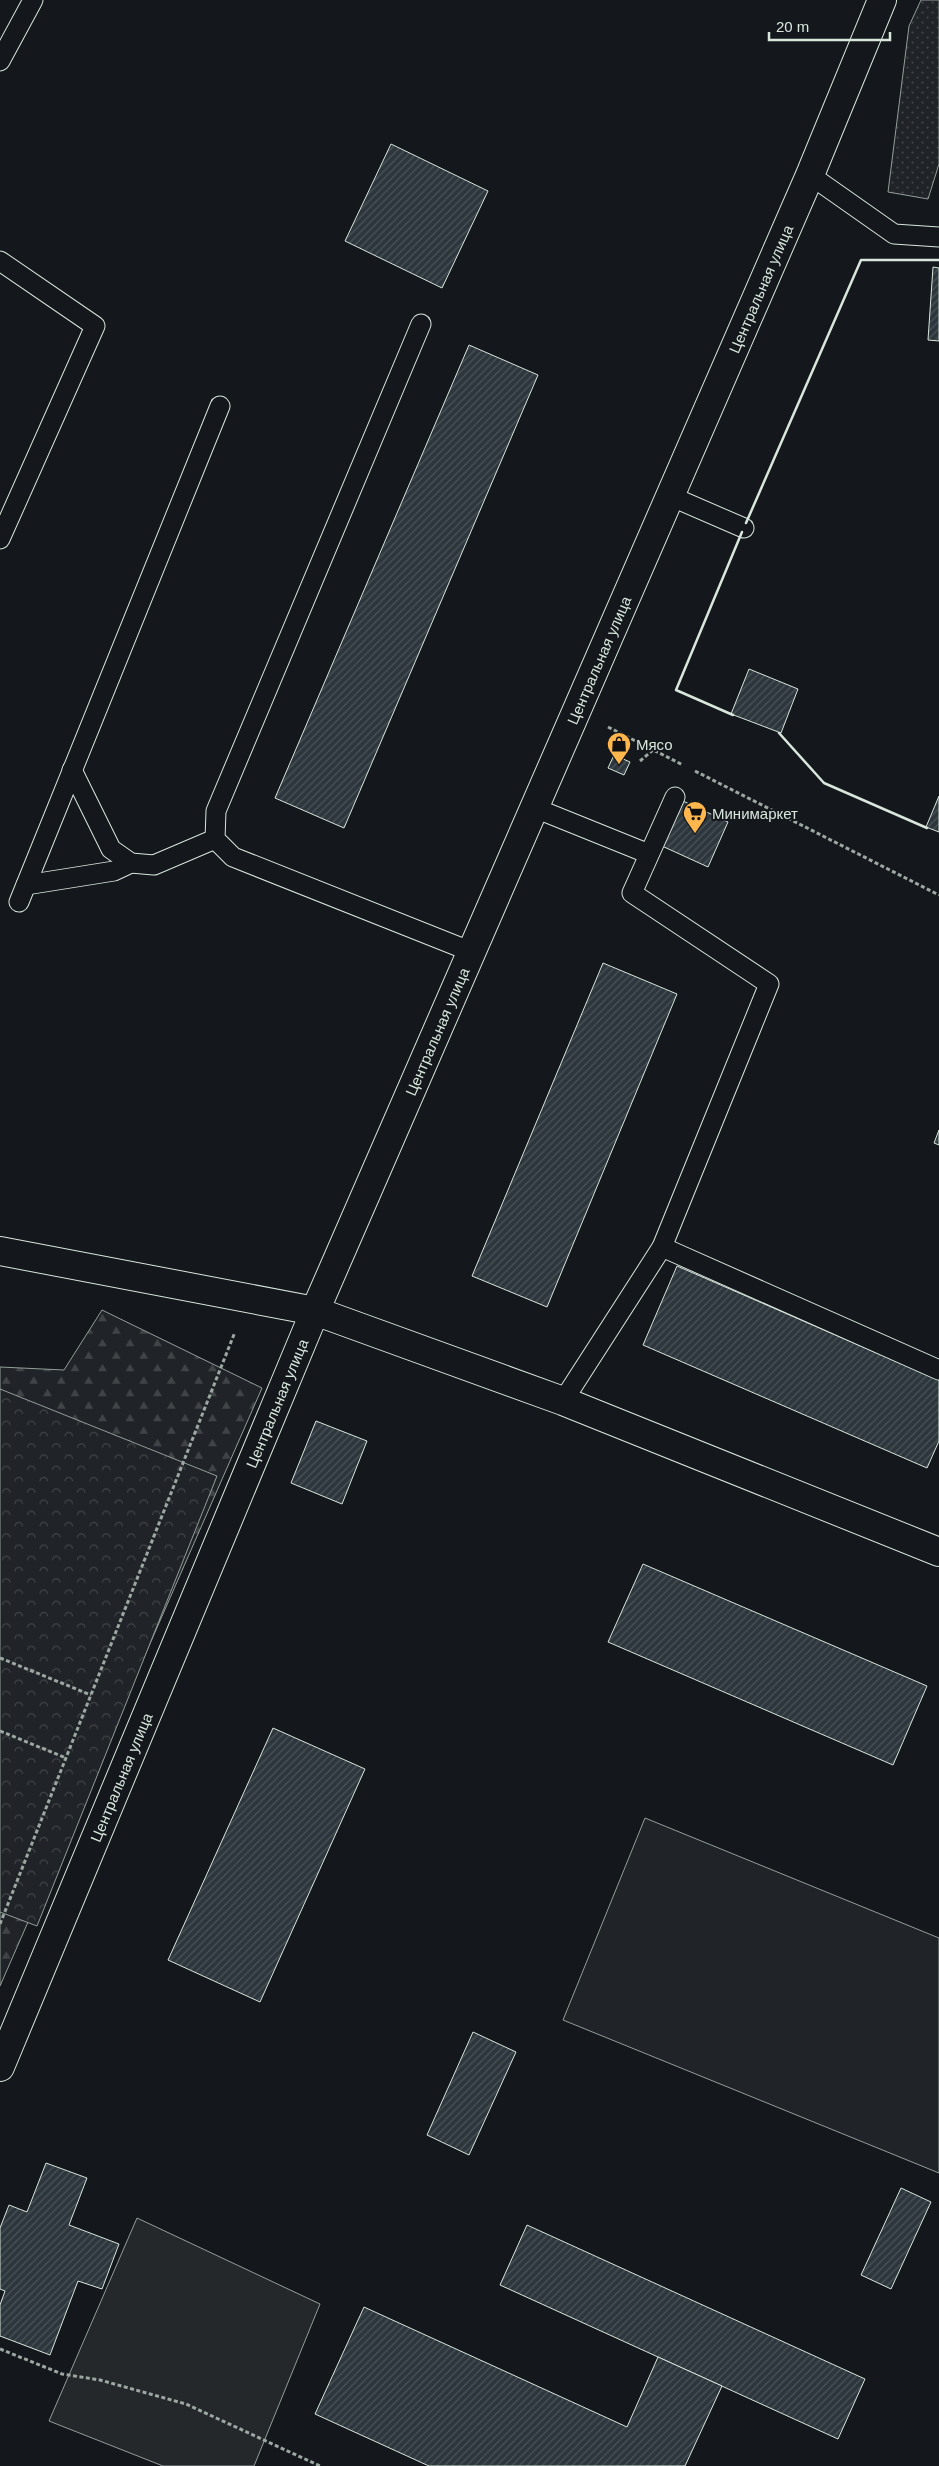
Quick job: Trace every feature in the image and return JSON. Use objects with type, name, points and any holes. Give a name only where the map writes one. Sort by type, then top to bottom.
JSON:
[{"type":"street","name":"Центральная улица","points":[[0,2067],[315,1311],[810,175],[882,0]]},
{"type":"street","points":[[0,1251],[315,1311],[563,1401],[939,1552]]},
{"type":"lane","points":[[0,62],[33,0]]},
{"type":"lane","points":[[810,175],[894,234],[939,237]]},
{"type":"lane","points":[[0,261],[94,326],[0,539]]},
{"type":"lane","points":[[421,324],[216,810],[215,838],[233,858],[472,952]]},
{"type":"lane","points":[[215,838],[154,865],[130,863],[114,871],[22,893],[220,406]]},
{"type":"lane","points":[[670,496],[744,528]]},
{"type":"lane","points":[[72,770],[111,848],[130,863]]},
{"type":"lane","points":[[563,1401],[662,1247],[769,984],[632,893],[675,797]]},
{"type":"lane","points":[[535,808],[649,854]]},
{"type":"lane","points":[[662,1247],[939,1370]]},
{"type":"path","points":[[576,711],[939,895]]},
{"type":"path","points":[[640,761],[653,750]]},
{"type":"path","points":[[0,1924],[238,1325]]},
{"type":"path","points":[[0,1658],[91,1695]]},
{"type":"path","points":[[0,1731],[66,1758]]},
{"type":"path","points":[[0,2349],[62,2374],[100,2380],[186,2404],[320,2466]]},
{"type":"green space","points":[[921,0],[939,0],[939,164],[928,199],[888,192],[909,26]]},
{"type":"green space","points":[[102,1310],[262,1388],[0,1986],[0,1367],[64,1370]]},
{"type":"green space","points":[[0,1389],[217,1476],[37,1926],[0,1912]]},
{"type":"green space","points":[[645,1818],[939,1938],[939,2173],[563,2020]]},
{"type":"shaded area","points":[[137,2218],[320,2304],[254,2466],[163,2466],[49,2421]]},
{"type":"building","points":[[391,144],[488,191],[442,288],[345,241]]},
{"type":"building","points":[[933,267],[939,268],[939,341],[928,340]]},
{"type":"building","points":[[469,345],[538,375],[344,828],[275,798]]},
{"type":"building","points":[[749,669],[798,689],[781,733],[731,714]]},
{"type":"building","name":"Мясо","points":[[614,755],[630,762],[624,775],[608,768]]},
{"type":"building","points":[[939,796],[939,832],[926,827]]},
{"type":"building","name":"Минимаркет","points":[[683,801],[728,822],[708,867],[662,846]]},
{"type":"building","points":[[603,963],[677,994],[547,1307],[472,1276]]},
{"type":"building","points":[[939,1130],[939,1145],[934,1143]]},
{"type":"building","points":[[677,1266],[939,1380],[939,1441],[927,1468],[643,1345]]},
{"type":"building","points":[[316,1421],[367,1441],[342,1504],[291,1483]]},
{"type":"building","points":[[643,1564],[927,1686],[893,1765],[608,1642]]},
{"type":"building","points":[[273,1728],[365,1769],[260,2002],[168,1960]]},
{"type":"building","points":[[473,2032],[516,2052],[469,2155],[427,2135]]},
{"type":"building","points":[[46,2163],[87,2178],[69,2225],[119,2244],[102,2289],[78,2281],[50,2355],[0,2336],[0,2305],[5,2291],[0,2289],[0,2228],[9,2205],[27,2212]]},
{"type":"building","points":[[901,2188],[931,2202],[891,2289],[861,2275]]},
{"type":"building","points":[[527,2225],[865,2379],[838,2439],[500,2285]]},
{"type":"building","points":[[364,2307],[627,2427],[658,2357],[722,2386],[685,2466],[429,2466],[315,2414]]},
{"type":"wall","points":[[746,523],[861,260],[939,260]]},
{"type":"wall","points":[[733,715],[676,690],[742,532]]},
{"type":"wall","points":[[779,733],[824,783],[927,828]]},
{"type":"place","name":"Мясо","points":[[619,765]]},
{"type":"place","name":"Минимаркет","points":[[695,834]]}]
